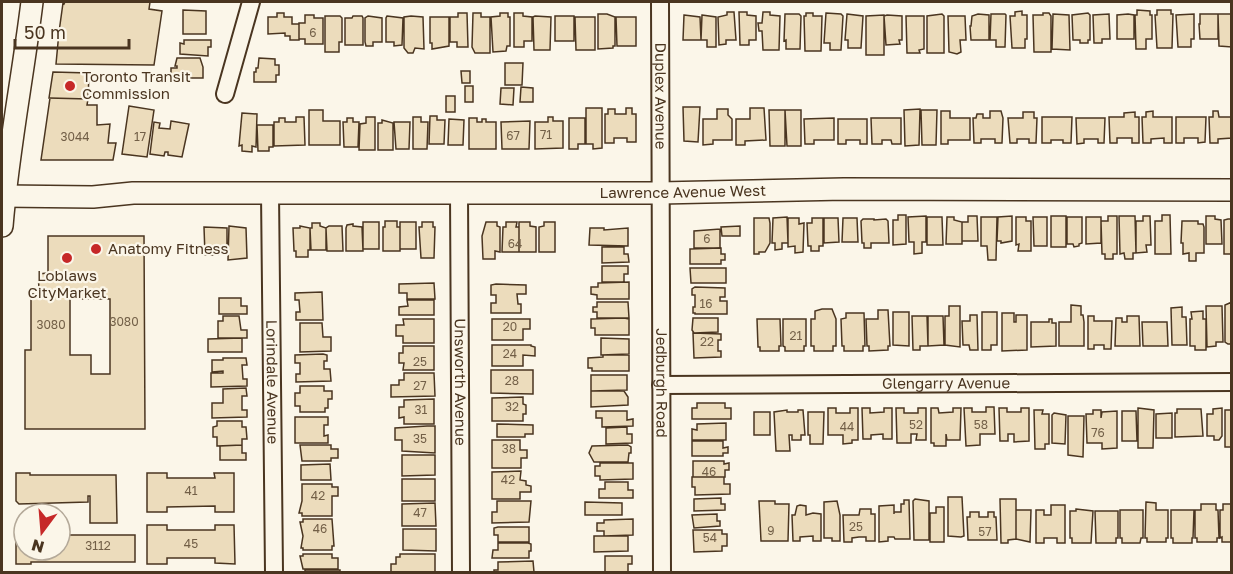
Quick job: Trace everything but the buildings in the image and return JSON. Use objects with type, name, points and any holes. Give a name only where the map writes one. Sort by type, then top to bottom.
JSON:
[{"type":"main road","points":[[2,226],[3,190],[23,73],[32,2]]},
{"type":"main road","name":"Lawrence Avenue West","points":[[3,190],[93,186],[133,193],[660,193],[844,189],[1232,190]]},
{"type":"street","points":[[225,94],[251,2]]},
{"type":"street","name":"Duplex Avenue","points":[[660,2],[660,193]]},
{"type":"street","name":"Lorindale Avenue","points":[[270,193],[274,573]]},
{"type":"street","name":"Unsworth Avenue","points":[[459,193],[461,573]]},
{"type":"street","name":"Jedburgh Road","points":[[660,193],[662,573]]},
{"type":"street","name":"Glengarry Avenue","points":[[661,385],[1232,382]]},
{"type":"place","name":"Toronto Transit Commission","points":[[70,86]]},
{"type":"place","name":"Anatomy Fitness","points":[[96,249]]},
{"type":"place","name":"Loblaws CityMarket","points":[[67,258]]}]
